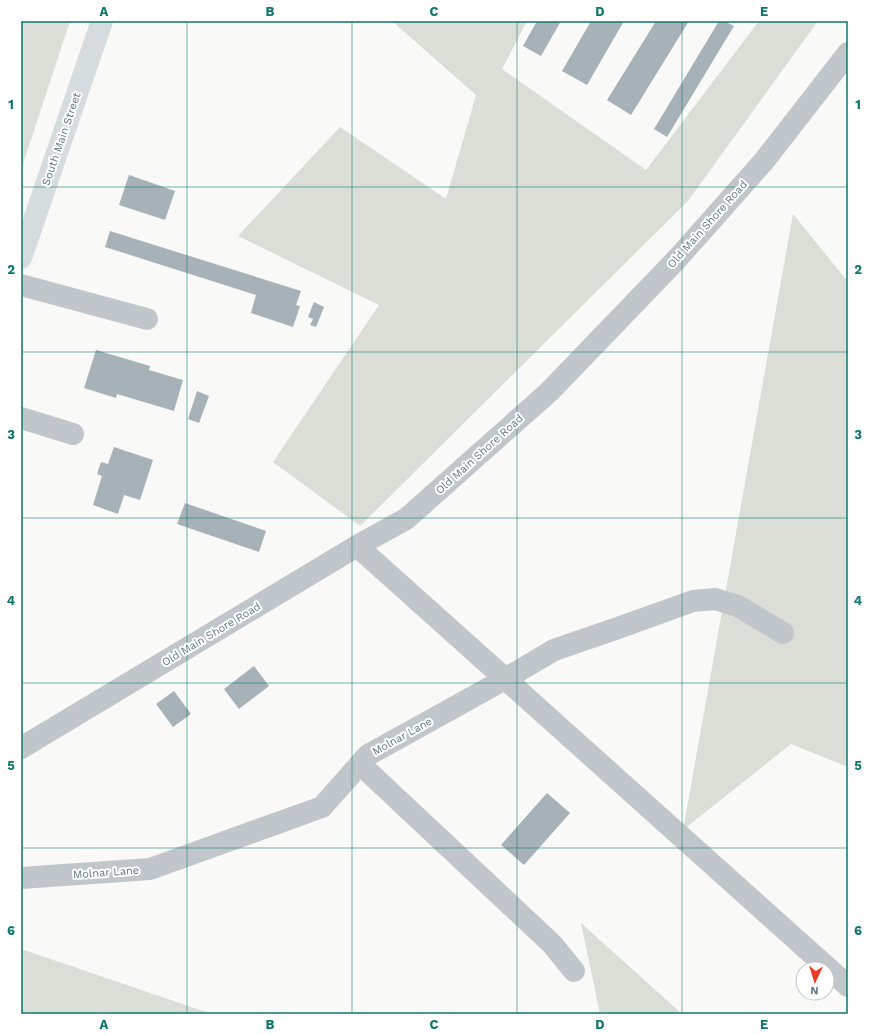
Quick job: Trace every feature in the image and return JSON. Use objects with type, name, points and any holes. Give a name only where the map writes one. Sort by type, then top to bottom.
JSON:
[{"type":"highway","name":"South Main Street","points":[[21,258],[102,21]]},
{"type":"street","name":"Old Main Shore Road","points":[[21,748],[357,546],[406,519],[549,392],[677,259],[764,161],[848,53]]},
{"type":"street","points":[[21,285],[147,319]]},
{"type":"street","points":[[21,418],[73,434]]},
{"type":"street","points":[[357,546],[848,986]]},
{"type":"street","name":"Molnar Lane","points":[[21,878],[150,869],[322,807],[368,755],[554,650],[693,601],[715,599],[738,606],[783,633]]},
{"type":"street","points":[[360,764],[552,944],[574,971]]},
{"type":"shaded area","points":[[21,21],[70,21],[21,170]]},
{"type":"shaded area","points":[[392,21],[527,21],[502,69],[646,170],[759,21],[818,21],[688,201],[360,526],[273,462],[379,305],[238,236],[340,127],[446,199],[476,95]]},
{"type":"shaded area","points":[[793,214],[848,282],[848,767],[791,744],[683,830]]},
{"type":"shaded area","points":[[581,923],[682,1014],[600,1014]]},
{"type":"shaded area","points":[[21,949],[209,1013],[209,1014],[21,1014]]},
{"type":"building","points":[[537,21],[561,21],[541,56],[523,46]]},
{"type":"building","points":[[591,21],[624,21],[587,85],[562,71]]},
{"type":"building","points":[[656,21],[689,21],[631,115],[607,100]]},
{"type":"building","points":[[719,21],[724,21],[734,26],[667,137],[654,129]]},
{"type":"building","points":[[129,175],[175,191],[165,220],[119,205]]},
{"type":"building","points":[[110,231],[301,291],[296,305],[300,306],[293,327],[251,313],[256,295],[105,247]]},
{"type":"building","points":[[314,302],[324,307],[316,327],[310,325],[313,319],[308,317]]},
{"type":"building","points":[[96,350],[150,366],[149,370],[183,380],[174,411],[117,394],[116,398],[84,388]]},
{"type":"building","points":[[197,391],[209,396],[199,423],[188,419]]},
{"type":"building","points":[[114,447],[153,460],[140,500],[124,495],[118,514],[93,505],[102,476],[97,474],[101,462],[108,464]]},
{"type":"building","points":[[185,503],[266,531],[259,552],[177,524]]},
{"type":"building","points":[[254,666],[269,686],[239,709],[224,689]]},
{"type":"building","points":[[174,691],[191,714],[173,727],[156,704]]},
{"type":"building","points":[[547,793],[570,813],[524,865],[501,845]]}]
